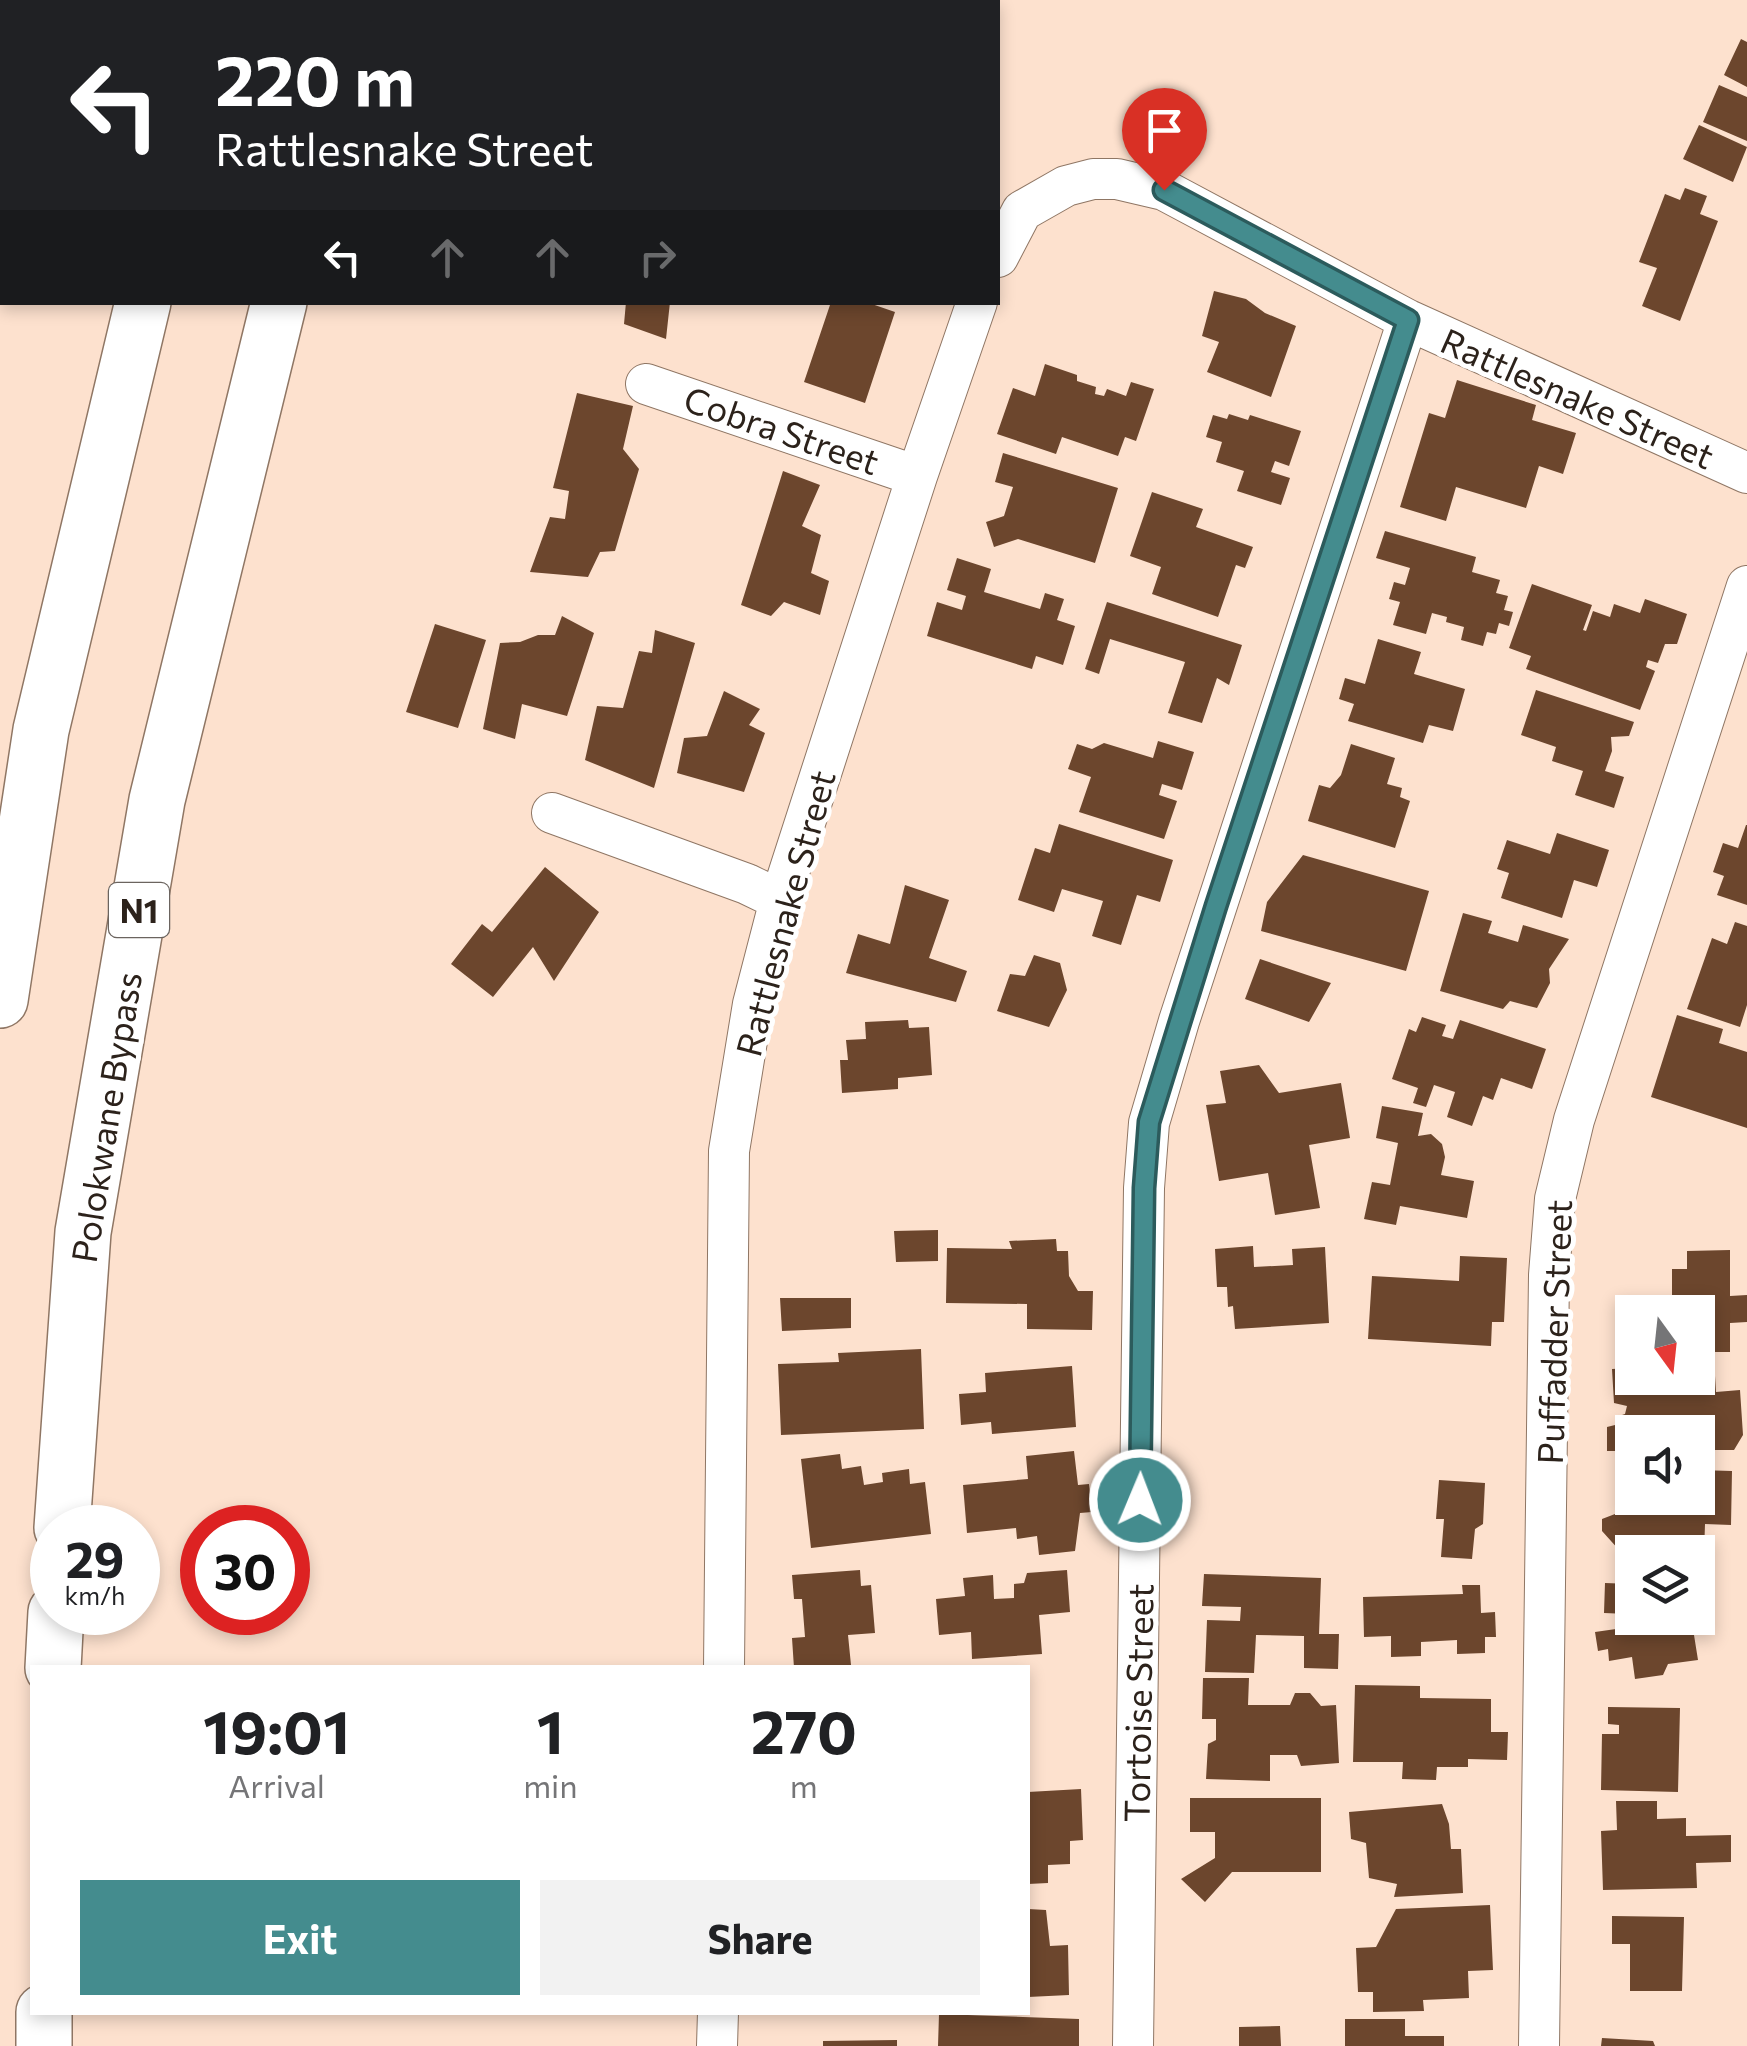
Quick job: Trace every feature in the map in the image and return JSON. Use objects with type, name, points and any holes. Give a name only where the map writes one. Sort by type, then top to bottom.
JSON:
[{"type":"highway","points":[[0,1000],[41,730],[142,305]]},
{"type":"highway","name":"Polokwane Bypass","points":[[64,1505],[83,1232],[154,819],[278,305]]},
{"type":"highway","points":[[52,1665],[54,1635]]},
{"type":"highway","points":[[44,2015],[44,2046]]},
{"type":"street","name":"Rattlesnake Street","points":[[1000,252],[1022,211],[1066,186],[1118,178],[1164,190],[1408,320],[1747,473]]},
{"type":"street","name":"Rattlesnake Street","points":[[724,1665],[729,1151],[753,1004],[780,900],[917,476],[977,305]]},
{"type":"street","name":"Tortoise Street","points":[[1133,2046],[1144,1188],[1149,1122],[1408,320]]},
{"type":"street","name":"Cobra Street","points":[[646,384],[917,476]]},
{"type":"street","name":"Puffadder Street","points":[[1539,2046],[1549,1276],[1555,1199],[1580,1101],[1747,586]]},
{"type":"street","points":[[552,813],[747,884],[780,900]]},
{"type":"street","points":[[717,2046],[718,2015]]},
{"type":"building","points":[[1741,39],[1747,42],[1747,87],[1724,75]]},
{"type":"building","points":[[1719,85],[1747,97],[1747,141],[1703,122]]},
{"type":"building","points":[[1699,125],[1747,147],[1733,182],[1683,159]]},
{"type":"building","points":[[1685,188],[1707,196],[1700,214],[1718,221],[1680,321],[1642,306],[1657,268],[1639,262],[1665,194],[1680,200]]},
{"type":"building","points":[[1214,291],[1246,299],[1265,313],[1296,326],[1271,397],[1207,372],[1219,342],[1202,336]]},
{"type":"building","points":[[626,305],[670,305],[666,339],[624,324]]},
{"type":"building","points":[[830,305],[875,305],[895,312],[865,403],[804,382]]},
{"type":"building","points":[[1045,364],[1077,375],[1077,381],[1096,387],[1095,394],[1104,396],[1107,389],[1126,396],[1131,382],[1154,389],[1136,441],[1125,437],[1118,456],[1062,437],[1056,454],[997,434],[1013,388],[1035,396]]},
{"type":"building","points":[[1457,380],[1536,405],[1532,420],[1576,433],[1563,474],[1539,466],[1526,508],[1456,487],[1446,521],[1400,507],[1429,413],[1445,418]]},
{"type":"building","points":[[577,393],[633,406],[623,449],[639,469],[615,551],[600,552],[588,577],[530,572],[550,517],[565,519],[569,491],[553,488]]},
{"type":"building","points":[[1229,414],[1248,420],[1250,415],[1301,431],[1289,466],[1275,461],[1271,472],[1290,478],[1281,505],[1237,491],[1244,471],[1216,462],[1222,442],[1206,437],[1213,415],[1227,419]]},
{"type":"building","points":[[1003,453],[1118,488],[1095,563],[1018,539],[994,547],[986,522],[1004,516],[1013,487],[995,482]]},
{"type":"building","points":[[783,471],[820,485],[802,526],[821,535],[811,573],[829,581],[820,615],[784,602],[771,616],[741,605]]},
{"type":"building","points":[[1152,492],[1203,509],[1196,527],[1253,547],[1245,568],[1236,565],[1218,617],[1152,594],[1161,567],[1130,556]]},
{"type":"building","points":[[1385,531],[1476,557],[1472,572],[1500,580],[1496,593],[1508,596],[1504,610],[1513,612],[1509,626],[1499,623],[1496,634],[1487,632],[1483,646],[1461,640],[1464,627],[1432,613],[1426,634],[1393,625],[1400,602],[1389,599],[1394,582],[1405,585],[1410,568],[1376,558]]},
{"type":"building","points":[[957,558],[991,569],[984,592],[1040,609],[1045,593],[1064,599],[1057,620],[1075,626],[1063,665],[1036,656],[1032,669],[927,636],[937,602],[962,610],[966,596],[947,590]]},
{"type":"building","points":[[1532,584],[1592,605],[1583,630],[1586,631],[1593,611],[1610,617],[1614,604],[1640,613],[1645,599],[1687,614],[1677,644],[1665,644],[1658,663],[1648,660],[1646,667],[1655,671],[1640,710],[1526,669],[1531,656],[1509,648]]},
{"type":"building","points":[[1107,602],[1242,645],[1229,685],[1217,678],[1202,723],[1168,713],[1185,662],[1110,639],[1099,674],[1085,669]]},
{"type":"building","points":[[562,616],[594,633],[567,716],[522,704],[515,739],[483,729],[500,643],[555,635]]},
{"type":"building","points":[[435,624],[486,640],[458,728],[406,712]]},
{"type":"building","points":[[655,630],[695,643],[654,788],[585,760],[597,706],[623,708],[639,651],[652,653]]},
{"type":"building","points":[[1378,639],[1421,652],[1414,674],[1465,689],[1453,731],[1429,725],[1423,743],[1348,721],[1354,704],[1339,699],[1345,678],[1365,684]]},
{"type":"building","points":[[1536,690],[1634,722],[1629,736],[1611,737],[1612,751],[1605,771],[1624,777],[1614,808],[1575,795],[1583,771],[1552,761],[1556,747],[1521,735]]},
{"type":"building","points":[[724,691],[760,709],[749,725],[765,733],[744,792],[677,773],[684,738],[707,736]]},
{"type":"building","points":[[1158,741],[1194,752],[1182,790],[1162,784],[1159,795],[1177,801],[1164,839],[1079,812],[1091,777],[1068,769],[1077,744],[1092,749],[1104,743],[1153,758]]},
{"type":"building","points":[[1351,744],[1395,758],[1387,784],[1402,788],[1400,797],[1410,801],[1395,848],[1308,821],[1319,785],[1330,788],[1341,775]]},
{"type":"building","points":[[1059,824],[1173,860],[1160,902],[1137,895],[1121,945],[1092,936],[1103,901],[1062,889],[1054,912],[1018,900],[1035,848],[1050,853]]},
{"type":"building","points":[[1746,825],[1747,905],[1717,895],[1724,876],[1713,872],[1723,843],[1738,848]]},
{"type":"building","points":[[1557,833],[1609,850],[1597,887],[1574,880],[1562,918],[1501,898],[1509,873],[1497,869],[1507,840],[1550,854]]},
{"type":"building","points":[[1303,855],[1429,891],[1406,971],[1261,931],[1267,902]]},
{"type":"building","points":[[545,867],[599,912],[554,981],[533,947],[493,997],[451,964],[482,924],[492,932]]},
{"type":"building","points":[[905,885],[949,900],[929,958],[967,971],[956,1002],[846,973],[858,934],[890,944]]},
{"type":"building","points":[[1463,913],[1492,921],[1488,933],[1518,942],[1523,925],[1569,939],[1549,969],[1550,983],[1537,1008],[1510,1001],[1503,1009],[1440,991]]},
{"type":"building","points":[[1735,922],[1747,926],[1747,1005],[1740,1027],[1687,1009],[1712,938],[1727,944]]},
{"type":"building","points":[[1034,955],[1060,963],[1067,990],[1049,1027],[997,1011],[1010,974],[1025,976]]},
{"type":"building","points":[[1260,959],[1331,983],[1309,1022],[1245,999]]},
{"type":"building","points":[[1677,1015],[1723,1029],[1719,1043],[1747,1052],[1747,1128],[1651,1097]]},
{"type":"building","points":[[1422,1017],[1446,1025],[1442,1036],[1453,1039],[1460,1020],[1546,1049],[1532,1089],[1501,1078],[1493,1100],[1483,1096],[1472,1126],[1447,1117],[1455,1092],[1434,1085],[1426,1107],[1413,1103],[1418,1088],[1392,1079],[1409,1029],[1416,1032]]},
{"type":"building","points":[[908,1020],[909,1028],[929,1027],[932,1075],[898,1078],[898,1089],[842,1093],[840,1060],[848,1060],[846,1040],[866,1039],[865,1022]]},
{"type":"building","points":[[1259,1065],[1279,1093],[1341,1083],[1350,1138],[1309,1145],[1320,1208],[1275,1215],[1268,1173],[1219,1181],[1206,1105],[1226,1103],[1220,1071]]},
{"type":"building","points":[[1382,1106],[1423,1113],[1418,1136],[1431,1134],[1442,1144],[1445,1157],[1441,1175],[1474,1181],[1467,1218],[1400,1206],[1396,1225],[1364,1219],[1372,1182],[1390,1185],[1398,1143],[1376,1138]]},
{"type":"building","points":[[938,1230],[938,1261],[896,1262],[894,1231]]},
{"type":"building","points":[[1056,1239],[1057,1251],[1068,1251],[1069,1276],[1078,1291],[1093,1291],[1092,1330],[1027,1329],[1027,1304],[946,1303],[947,1248],[1012,1249],[1009,1241]]},
{"type":"building","points":[[1253,1246],[1254,1267],[1293,1265],[1292,1249],[1325,1247],[1329,1323],[1235,1329],[1227,1287],[1217,1287],[1215,1249]]},
{"type":"building","points":[[1730,1250],[1730,1296],[1747,1295],[1747,1322],[1730,1323],[1730,1352],[1715,1352],[1715,1295],[1672,1295],[1672,1269],[1687,1269],[1687,1251]]},
{"type":"building","points":[[1460,1256],[1507,1258],[1504,1322],[1492,1322],[1491,1346],[1368,1339],[1372,1276],[1459,1281]]},
{"type":"building","points":[[780,1298],[851,1298],[851,1328],[782,1331]]},
{"type":"building","points":[[921,1349],[924,1429],[781,1435],[778,1364],[839,1362],[838,1353]]},
{"type":"building","points":[[1072,1366],[1076,1427],[992,1434],[991,1422],[961,1425],[959,1394],[986,1392],[985,1373]]},
{"type":"building","points":[[1612,1369],[1615,1395],[1715,1395],[1715,1376],[1716,1392],[1740,1390],[1743,1435],[1734,1450],[1715,1450],[1715,1415],[1622,1415],[1627,1406],[1614,1403]]},
{"type":"building","points":[[1615,1425],[1615,1451],[1607,1451],[1607,1427]]},
{"type":"building","points":[[1074,1451],[1078,1485],[1089,1484],[1092,1512],[1080,1513],[1075,1551],[1039,1555],[1037,1536],[1017,1539],[1016,1528],[967,1533],[963,1485],[1028,1479],[1026,1456]]},
{"type":"building","points":[[840,1454],[842,1469],[861,1466],[864,1485],[883,1482],[882,1473],[909,1469],[910,1484],[925,1482],[931,1534],[811,1548],[801,1459]]},
{"type":"building","points":[[1715,1470],[1732,1471],[1731,1525],[1705,1524],[1705,1535],[1615,1535],[1615,1545],[1602,1531],[1602,1519],[1615,1514],[1715,1515]]},
{"type":"building","points":[[1439,1480],[1485,1483],[1483,1524],[1475,1529],[1472,1559],[1441,1557],[1444,1519],[1436,1519]]},
{"type":"building","points":[[860,1570],[861,1586],[871,1585],[875,1633],[848,1635],[851,1665],[794,1665],[792,1638],[805,1637],[802,1599],[794,1599],[792,1575]]},
{"type":"building","points":[[1067,1570],[1070,1612],[1039,1615],[1042,1654],[972,1659],[971,1632],[939,1635],[936,1599],[965,1596],[963,1578],[993,1575],[994,1599],[1014,1598],[1014,1584],[1024,1583],[1027,1573]]},
{"type":"building","points":[[1204,1574],[1321,1578],[1319,1634],[1339,1634],[1338,1669],[1304,1668],[1304,1636],[1256,1635],[1254,1673],[1205,1672],[1207,1620],[1240,1621],[1241,1607],[1202,1606]]},
{"type":"building","points":[[1605,1583],[1615,1583],[1615,1613],[1604,1613]]},
{"type":"building","points":[[1462,1585],[1480,1585],[1481,1613],[1495,1612],[1496,1637],[1485,1637],[1485,1653],[1457,1654],[1457,1640],[1421,1642],[1421,1656],[1391,1657],[1391,1636],[1364,1637],[1363,1597],[1463,1594]]},
{"type":"building","points":[[1615,1629],[1615,1635],[1694,1635],[1698,1660],[1668,1664],[1663,1675],[1635,1679],[1632,1657],[1609,1661],[1608,1649],[1598,1651],[1595,1632]]},
{"type":"building","points":[[1203,1678],[1249,1678],[1248,1705],[1290,1705],[1295,1693],[1310,1693],[1321,1706],[1336,1705],[1339,1763],[1301,1766],[1297,1755],[1270,1755],[1270,1781],[1206,1779],[1208,1744],[1216,1740],[1216,1719],[1202,1719]]},
{"type":"building","points":[[1355,1685],[1420,1686],[1420,1698],[1491,1699],[1491,1732],[1508,1732],[1507,1760],[1468,1759],[1468,1767],[1437,1767],[1436,1780],[1402,1779],[1403,1762],[1353,1762]]},
{"type":"building","points":[[1608,1707],[1680,1708],[1678,1792],[1601,1790],[1602,1734],[1619,1734],[1619,1725],[1608,1724]]},
{"type":"building","points":[[1081,1789],[1083,1840],[1070,1841],[1070,1864],[1048,1865],[1048,1883],[1030,1884],[1030,1792]]},
{"type":"building","points":[[1190,1798],[1321,1798],[1321,1872],[1232,1872],[1205,1902],[1181,1879],[1215,1858],[1215,1832],[1190,1832]]},
{"type":"building","points":[[1616,1801],[1657,1801],[1657,1819],[1686,1818],[1686,1836],[1731,1835],[1731,1862],[1696,1863],[1697,1888],[1603,1890],[1601,1831],[1617,1830]]},
{"type":"building","points":[[1442,1804],[1451,1849],[1461,1849],[1463,1893],[1394,1897],[1397,1884],[1369,1878],[1366,1843],[1351,1839],[1349,1812]]},
{"type":"building","points":[[1490,1905],[1493,1970],[1468,1971],[1469,1998],[1423,2000],[1424,2011],[1373,2012],[1373,1992],[1358,1992],[1356,1948],[1376,1947],[1396,1909]]},
{"type":"building","points":[[1030,1909],[1046,1910],[1050,1946],[1068,1945],[1069,1995],[1030,1997]]},
{"type":"building","points":[[1612,1916],[1684,1917],[1682,1991],[1630,1991],[1630,1944],[1612,1944]]},
{"type":"building","points":[[939,2015],[1079,2019],[1079,2046],[938,2046]]},
{"type":"building","points":[[1345,2019],[1405,2019],[1405,2036],[1444,2036],[1444,2046],[1345,2046]]},
{"type":"building","points":[[1280,2026],[1281,2046],[1239,2046],[1239,2027]]},
{"type":"building","points":[[1602,2038],[1653,2041],[1655,2046],[1601,2046]]},
{"type":"building","points":[[897,2040],[897,2046],[823,2046],[823,2041]]},
{"type":"route","points":[[1140,1500],[1144,1188],[1149,1122],[1408,320],[1164,190]]}]
